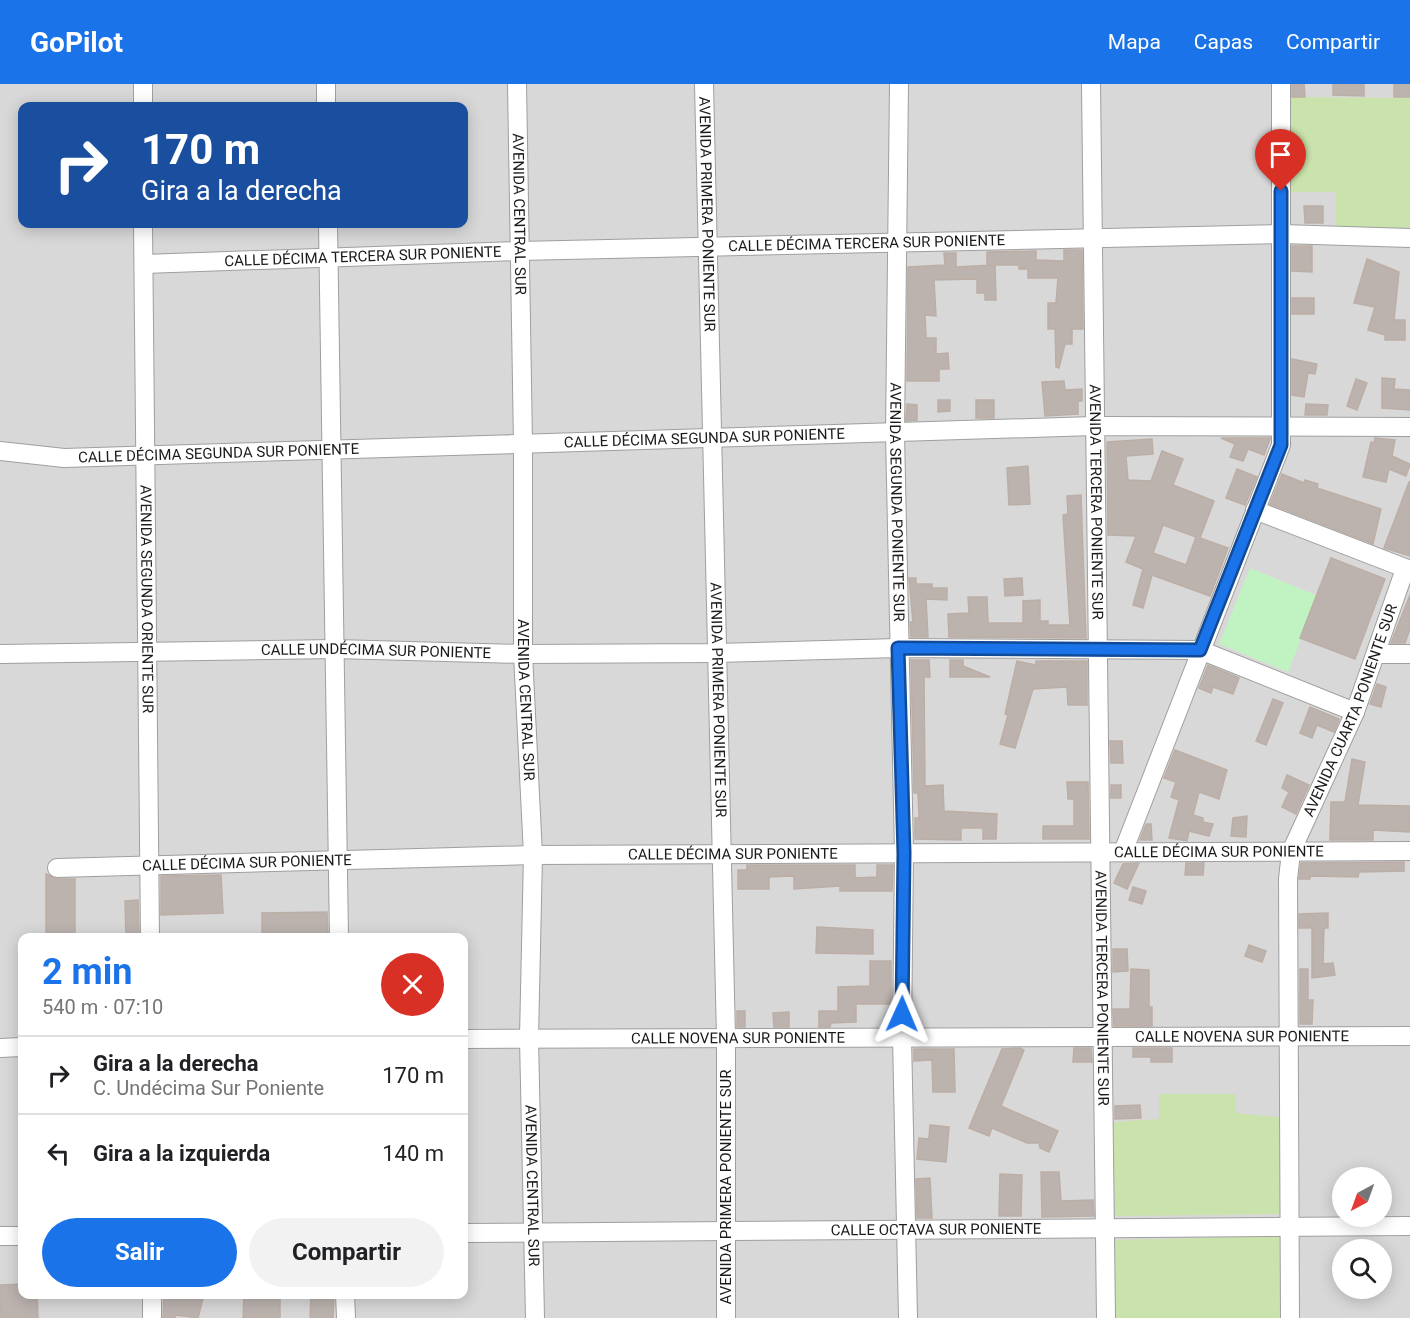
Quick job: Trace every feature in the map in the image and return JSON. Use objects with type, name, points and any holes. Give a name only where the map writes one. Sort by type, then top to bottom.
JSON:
[{"type":"street","points":[[143,84],[143,102]]},
{"type":"street","points":[[326,84],[326,102]]},
{"type":"street","name":"AVENIDA CENTRAL SUR","points":[[517,84],[523,443],[523,654],[533,855],[529,1038],[535,1318]]},
{"type":"street","name":"AVENIDA PRIMERA PONIENTE SUR","points":[[704,84],[726,1038],[726,1318]]},
{"type":"street","name":"AVENIDA SEGUNDA PONIENTE SUR","points":[[899,84],[895,434],[904,853],[902,1037],[908,1318]]},
{"type":"street","name":"AVENIDA TERCERA PONIENTE SUR","points":[[1091,84],[1106,1318]]},
{"type":"street","points":[[1123,852],[1281,445],[1281,84]]},
{"type":"street","name":"AVENIDA SEGUNDA ORIENTE SUR","points":[[143,228],[150,933]]},
{"type":"street","points":[[328,228],[339,933]]},
{"type":"street","name":"CALLE DÉCIMA TERCERA SUR PONIENTE","points":[[144,264],[519,251],[1282,234],[1410,238]]},
{"type":"street","name":"CALLE DÉCIMA SEGUNDA SUR PONIENTE","points":[[0,451],[64,458],[713,436],[895,434],[1094,426],[1410,427]]},
{"type":"street","points":[[1255,510],[1407,569]]},
{"type":"street","name":"AVENIDA CUARTA PONIENTE SUR","points":[[1290,1318],[1288,879],[1291,852],[1355,712],[1407,569]]},
{"type":"street","name":"CALLE UNDÉCIMA SUR PONIENTE","points":[[0,654],[335,649],[523,654],[716,653],[898,648],[1200,650]]},
{"type":"street","points":[[1200,650],[1355,712]]},
{"type":"street","points":[[1376,654],[1410,654]]},
{"type":"street","name":"CALLE DÉCIMA SUR PONIENTE","points":[[57,868],[533,855],[1410,851]]},
{"type":"street","name":"CALLE NOVENA SUR PONIENTE","points":[[468,1039],[1410,1036]]},
{"type":"street","points":[[0,1048],[18,1047]]},
{"type":"street","name":"CALLE OCTAVA SUR PONIENTE","points":[[468,1233],[1410,1226]]},
{"type":"street","points":[[0,1236],[18,1236]]},
{"type":"street","points":[[152,1299],[152,1318]]},
{"type":"street","points":[[345,1299],[346,1318]]},
{"type":"shaded area","points":[[0,84],[1410,84],[1410,1318],[0,1318]]},
{"type":"green space","points":[[1286,97],[1410,98],[1410,232],[1336,229],[1336,192],[1287,192]]},
{"type":"green space","points":[[1250,568],[1318,596],[1288,672],[1219,644]]},
{"type":"green space","points":[[1159,1094],[1236,1094],[1236,1113],[1283,1118],[1285,1214],[1115,1216],[1113,1122],[1159,1119]]},
{"type":"green space","points":[[1280,1236],[1280,1318],[1116,1318],[1114,1240]]},
{"type":"building","points":[[1292,84],[1304,84],[1305,97],[1292,97]]},
{"type":"building","points":[[1333,84],[1364,84],[1364,96],[1333,95]]},
{"type":"building","points":[[1394,84],[1410,84],[1410,97],[1394,97]]},
{"type":"building","points":[[1304,206],[1323,206],[1323,223],[1305,223]]},
{"type":"building","points":[[1292,246],[1312,246],[1312,272],[1292,271]]},
{"type":"building","points":[[1064,250],[1082,250],[1083,329],[1072,329],[1072,344],[1065,344],[1059,368],[1056,367],[1055,329],[1048,329],[1048,303],[1056,303],[1058,278],[1028,278],[1028,269],[1019,269],[1019,265],[995,265],[996,300],[985,300],[985,293],[977,293],[977,279],[934,280],[936,316],[925,315],[926,338],[936,338],[936,354],[948,353],[949,369],[939,369],[939,381],[907,381],[908,267],[945,265],[944,253],[956,253],[956,267],[993,265],[987,265],[987,252],[1036,251],[1036,260],[1064,261]]},
{"type":"building","points":[[1367,259],[1399,272],[1394,320],[1405,320],[1405,340],[1385,340],[1385,335],[1368,330],[1375,307],[1354,303]]},
{"type":"building","points":[[1292,298],[1314,298],[1314,314],[1292,314]]},
{"type":"building","points":[[1292,359],[1317,364],[1315,374],[1308,373],[1304,397],[1292,395]]},
{"type":"building","points":[[1382,378],[1395,379],[1394,389],[1410,390],[1410,410],[1382,408]]},
{"type":"building","points":[[1356,379],[1367,383],[1357,410],[1347,406]]},
{"type":"building","points":[[1064,381],[1065,390],[1082,389],[1082,401],[1078,401],[1078,414],[1045,416],[1042,382]]},
{"type":"building","points":[[938,400],[950,400],[950,411],[938,412]]},
{"type":"building","points":[[976,400],[994,400],[994,418],[976,418]]},
{"type":"building","points":[[907,404],[917,405],[917,420],[906,421]]},
{"type":"building","points":[[1306,404],[1328,405],[1327,415],[1305,415]]},
{"type":"building","points":[[1221,438],[1270,439],[1264,455],[1248,449],[1243,461],[1230,457],[1235,444]]},
{"type":"building","points":[[1375,438],[1395,440],[1392,456],[1410,464],[1406,476],[1389,469],[1386,482],[1363,477],[1371,442],[1374,443]]},
{"type":"building","points":[[1152,439],[1153,454],[1126,456],[1128,480],[1151,481],[1162,451],[1183,459],[1173,485],[1214,501],[1200,538],[1228,548],[1210,596],[1152,575],[1143,608],[1133,605],[1143,569],[1126,562],[1136,536],[1108,535],[1107,442]],"holes":[[[1163,525],[1196,537],[1186,565],[1153,553]]]},
{"type":"building","points":[[1028,466],[1030,504],[1009,505],[1007,468]]},
{"type":"building","points":[[1237,469],[1257,477],[1245,505],[1226,498]]},
{"type":"building","points":[[1282,474],[1304,483],[1305,480],[1318,484],[1317,488],[1381,509],[1373,544],[1270,504]]},
{"type":"building","points":[[1410,482],[1410,556],[1384,548]]},
{"type":"building","points":[[1081,495],[1086,638],[949,637],[948,614],[969,613],[968,597],[987,597],[988,623],[1023,623],[1023,601],[1040,600],[1040,621],[1048,621],[1048,625],[1070,625],[1063,515],[1068,514],[1067,496]]},
{"type":"building","points":[[1331,558],[1385,579],[1355,659],[1300,638]]},
{"type":"building","points":[[909,578],[916,578],[916,584],[932,584],[932,588],[947,588],[947,600],[926,599],[928,637],[911,637],[910,622],[913,622]]},
{"type":"building","points":[[1022,578],[1023,595],[1005,596],[1004,579]]},
{"type":"building","points":[[1410,595],[1410,629],[1405,643],[1391,643]]},
{"type":"building","points":[[911,660],[929,660],[930,677],[924,677],[925,786],[943,785],[944,811],[997,814],[996,839],[983,839],[983,828],[961,828],[961,840],[915,839],[915,818],[919,818],[918,793],[914,793]]},
{"type":"building","points":[[950,660],[963,660],[963,666],[990,677],[950,677]]},
{"type":"building","points":[[1017,661],[1036,665],[1036,661],[1087,661],[1087,705],[1068,705],[1067,687],[1033,689],[1015,748],[1000,744],[1008,715],[1005,714]]},
{"type":"building","points":[[1208,665],[1239,678],[1233,694],[1213,687],[1211,693],[1199,688]]},
{"type":"building","points":[[1377,684],[1386,687],[1381,707],[1370,704]]},
{"type":"building","points":[[1273,699],[1283,703],[1266,745],[1256,741]]},
{"type":"building","points":[[1310,707],[1339,719],[1334,732],[1317,725],[1312,738],[1300,733]]},
{"type":"building","points":[[1110,741],[1122,741],[1123,763],[1111,763]]},
{"type":"building","points":[[1175,750],[1227,770],[1219,799],[1199,792],[1193,815],[1203,818],[1203,822],[1213,824],[1209,836],[1189,831],[1187,841],[1169,838],[1179,800],[1171,797],[1176,782],[1164,778]]},
{"type":"building","points":[[1352,759],[1365,762],[1358,805],[1410,806],[1409,832],[1373,830],[1373,840],[1330,840],[1331,802],[1345,802]]},
{"type":"building","points":[[1287,775],[1309,785],[1296,814],[1282,807],[1289,792],[1282,788]]},
{"type":"building","points":[[1067,782],[1088,782],[1089,839],[1043,839],[1043,826],[1074,826],[1074,799],[1068,799]]},
{"type":"building","points":[[1111,785],[1121,785],[1121,798],[1111,798]]},
{"type":"building","points":[[1247,816],[1246,837],[1231,836],[1233,818]]},
{"type":"building","points":[[1146,824],[1151,824],[1152,840],[1140,840]]},
{"type":"building","points":[[1404,862],[1404,871],[1359,872],[1358,877],[1310,876],[1310,879],[1299,879],[1301,863]]},
{"type":"building","points":[[1139,863],[1127,889],[1114,883],[1123,864]]},
{"type":"building","points":[[1186,863],[1204,863],[1203,875],[1185,875]]},
{"type":"building","points":[[747,865],[855,865],[855,878],[877,877],[877,865],[893,865],[892,891],[840,891],[840,886],[794,889],[794,876],[769,877],[769,889],[738,889],[738,870],[747,870]]},
{"type":"building","points":[[46,874],[57,879],[75,879],[75,933],[46,933]]},
{"type":"building","points":[[221,875],[223,913],[161,915],[161,876]]},
{"type":"building","points":[[1133,887],[1146,891],[1142,904],[1129,900]]},
{"type":"building","points":[[138,900],[139,933],[126,933],[125,901]]},
{"type":"building","points":[[327,912],[328,933],[262,933],[262,913]]},
{"type":"building","points":[[1328,913],[1328,928],[1324,928],[1323,964],[1333,963],[1335,975],[1312,978],[1312,928],[1299,928],[1299,914]]},
{"type":"building","points":[[817,927],[873,930],[873,954],[816,953]]},
{"type":"building","points":[[1249,945],[1266,951],[1262,962],[1245,956]]},
{"type":"building","points":[[1113,949],[1127,949],[1128,971],[1113,972]]},
{"type":"building","points":[[870,961],[891,961],[891,1004],[856,1004],[856,1022],[831,1023],[830,1027],[819,1027],[819,1011],[838,1011],[838,987],[870,986]]},
{"type":"building","points":[[1131,969],[1149,970],[1149,1007],[1152,1007],[1152,1026],[1114,1026],[1113,1009],[1130,1009]]},
{"type":"building","points":[[1300,969],[1308,969],[1308,1000],[1313,1000],[1312,1024],[1300,1024]]},
{"type":"building","points":[[737,1011],[745,1011],[745,1027],[737,1027]]},
{"type":"building","points":[[789,1012],[789,1027],[774,1027],[773,1013]]},
{"type":"building","points":[[1020,1048],[1024,1050],[1001,1106],[1058,1131],[1049,1152],[1040,1148],[1039,1143],[1027,1143],[992,1128],[989,1136],[969,1128],[1002,1049]]},
{"type":"building","points":[[1074,1048],[1091,1048],[1092,1062],[1073,1062]]},
{"type":"building","points":[[1133,1048],[1172,1048],[1172,1062],[1151,1062],[1151,1057],[1133,1057]]},
{"type":"building","points":[[914,1049],[954,1049],[955,1092],[933,1092],[932,1060],[914,1061]]},
{"type":"building","points":[[1140,1105],[1141,1118],[1115,1119],[1115,1106]]},
{"type":"building","points":[[930,1125],[949,1127],[946,1162],[917,1159],[919,1138],[929,1139]]},
{"type":"building","points":[[1041,1172],[1059,1172],[1061,1201],[1093,1200],[1094,1216],[1042,1217]]},
{"type":"building","points":[[1000,1174],[1022,1175],[1021,1216],[999,1216]]},
{"type":"building","points":[[930,1178],[932,1218],[917,1218],[916,1179]]},
{"type":"building","points":[[18,1284],[18,1299],[37,1299],[38,1318],[0,1318],[0,1285]]},
{"type":"building","points":[[164,1299],[203,1299],[198,1318],[176,1315],[175,1318],[163,1318]]},
{"type":"building","points":[[244,1299],[280,1299],[280,1318],[243,1318]]},
{"type":"building","points":[[311,1299],[334,1299],[333,1318],[310,1318]]},
{"type":"route","points":[[902,1014],[904,853],[898,648],[1200,650],[1281,445],[1281,191]]}]
